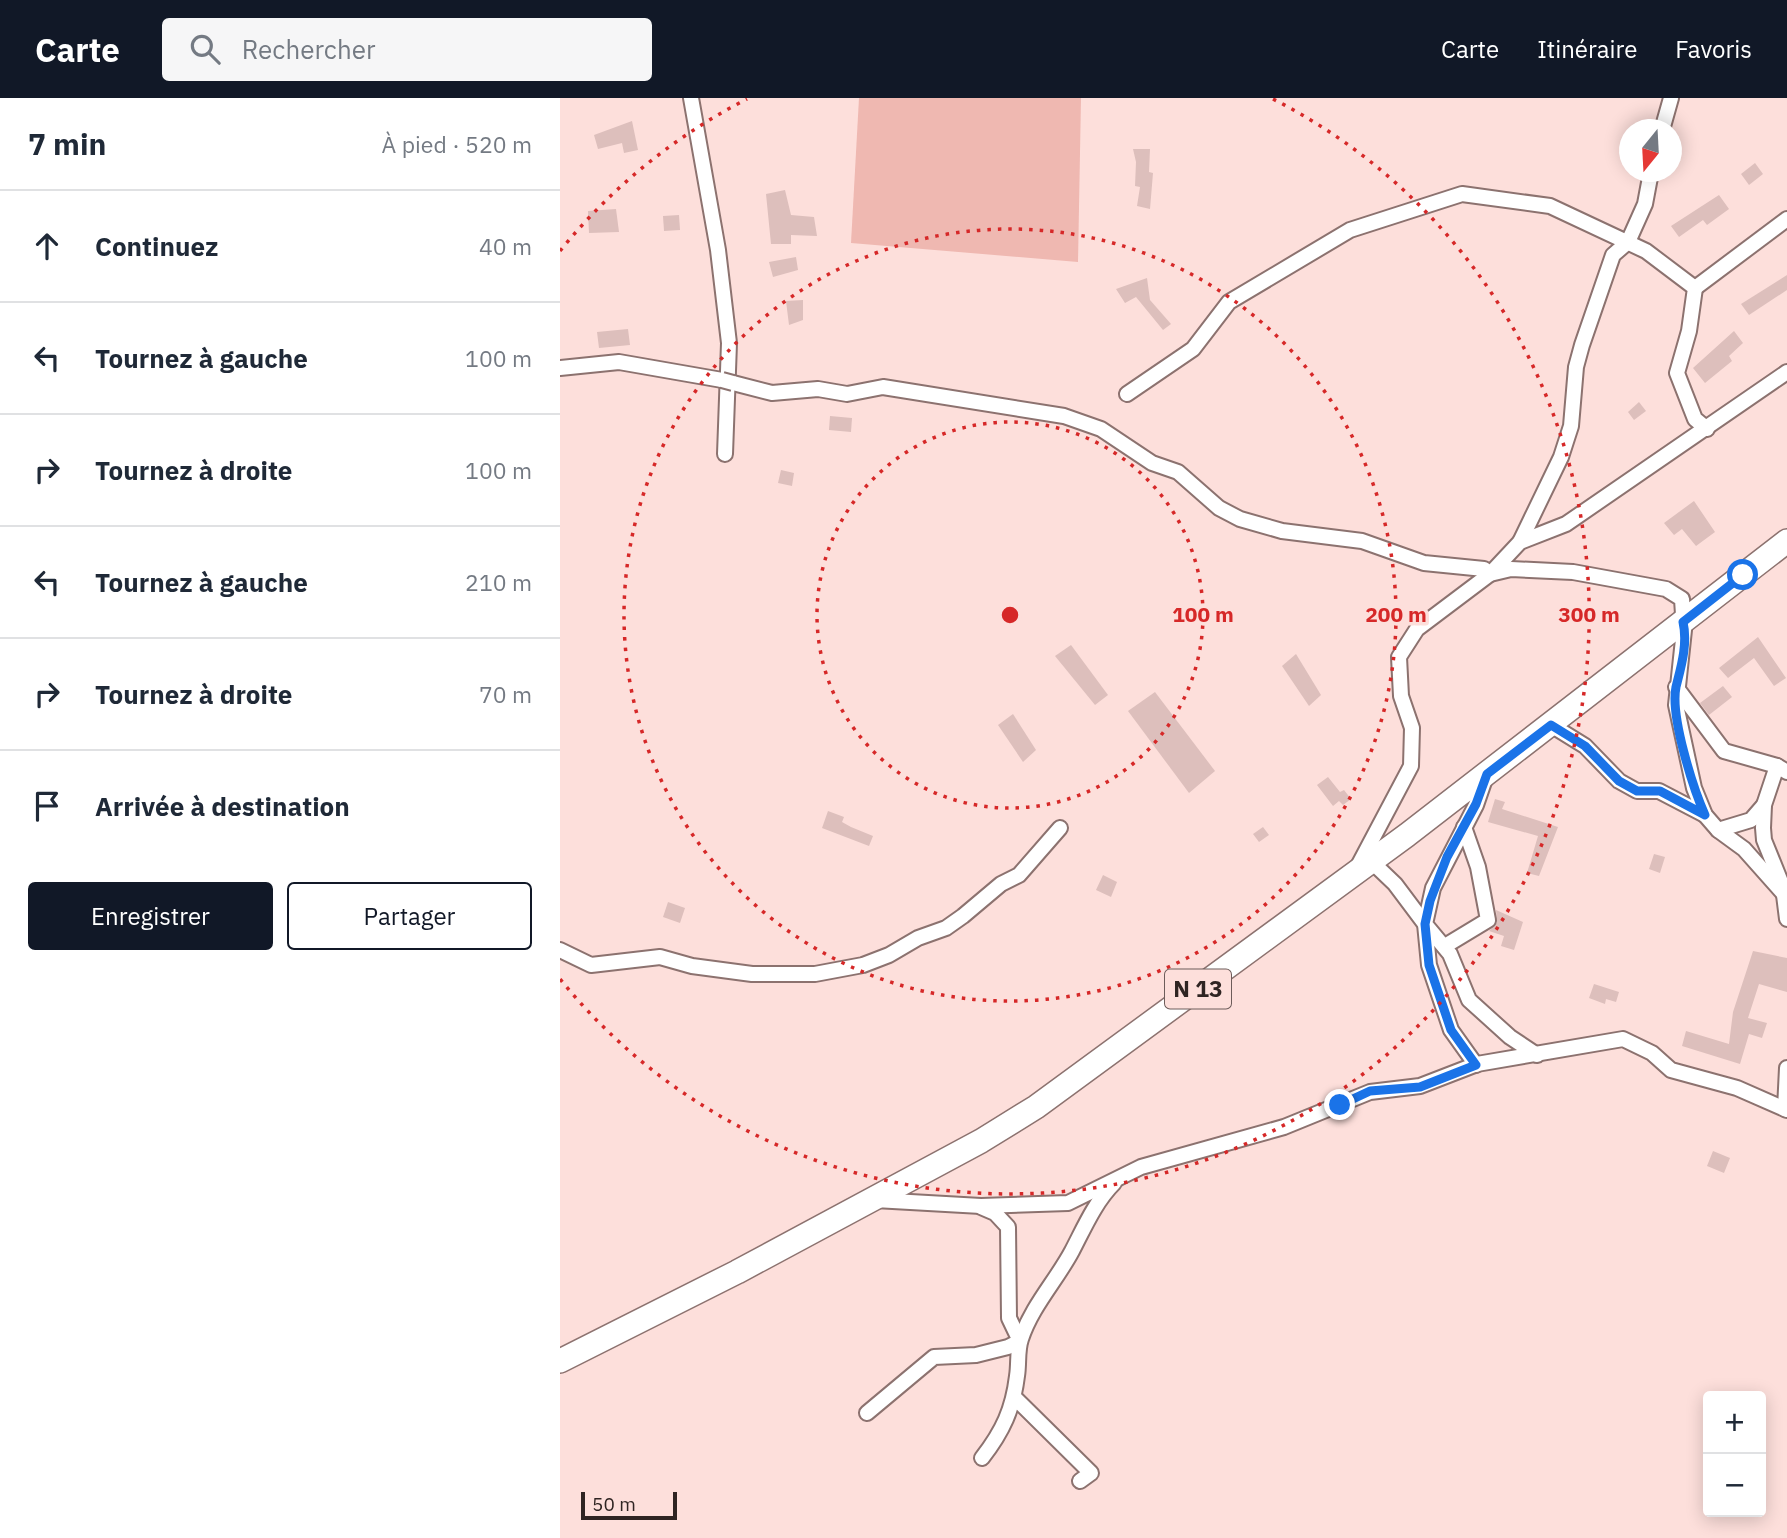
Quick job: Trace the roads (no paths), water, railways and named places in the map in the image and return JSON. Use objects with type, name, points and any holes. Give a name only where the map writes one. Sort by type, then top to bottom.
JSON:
[{"type":"main road","name":"N 13","points":[[560,1360],[737,1272],[981,1142],[1035,1107],[1363,868],[1787,541]]},
{"type":"street","points":[[691,98],[718,250],[729,343],[725,454]]},
{"type":"street","points":[[1665,119],[1671,98]]},
{"type":"street","points":[[1537,1055],[1510,1037],[1469,1000],[1445,946],[1395,884],[1363,868],[1411,766],[1412,728],[1401,696],[1399,657],[1417,629],[1490,574],[1520,542],[1556,468],[1571,426],[1576,367],[1600,291],[1613,255],[1628,243],[1645,204],[1649,182]]},
{"type":"street","points":[[1127,394],[1193,349],[1229,302],[1350,230],[1462,194],[1550,206],[1646,251],[1695,288]]},
{"type":"street","points":[[1707,429],[1695,419],[1677,373],[1689,331],[1695,288],[1787,219]]},
{"type":"street","points":[[560,368],[619,362],[772,393],[818,389],[847,394],[883,387],[1064,416],[1101,429],[1152,463],[1178,472],[1219,508],[1240,519],[1282,531],[1362,541],[1424,563],[1484,569],[1490,574]]},
{"type":"street","points":[[1520,542],[1566,524],[1787,372]]},
{"type":"street","points":[[1490,574],[1511,569],[1573,572],[1667,589],[1682,599],[1682,675],[1676,687],[1676,705],[1688,769],[1705,815],[1718,830],[1744,849],[1784,894]]},
{"type":"street","points":[[1676,687],[1724,751],[1782,769],[1764,805],[1752,820],[1718,830]]},
{"type":"street","points":[[1551,725],[1585,746],[1619,781],[1637,791],[1660,791],[1705,815]]},
{"type":"street","points":[[1476,1065],[1451,1030],[1429,965],[1425,924],[1433,888],[1487,774]]},
{"type":"street","points":[[1764,805],[1764,840],[1784,894],[1787,919]]},
{"type":"street","points":[[1445,946],[1488,919],[1478,866],[1464,827]]},
{"type":"street","points":[[560,950],[591,965],[660,957],[692,967],[761,975],[815,974],[863,965],[889,955],[918,937],[946,928],[1001,884],[1019,875],[1060,828]]},
{"type":"street","points":[[871,1200],[981,1206],[1068,1203],[1125,1173],[1284,1127],[1370,1091],[1420,1087],[1476,1065],[1623,1039],[1652,1053],[1671,1070],[1737,1088],[1786,1110],[1787,1068]]},
{"type":"street","points":[[982,1458],[1008,1421],[1014,1397],[1020,1341],[1042,1295],[1071,1253],[1095,1208],[1125,1173]]},
{"type":"street","points":[[981,1206],[983,1210],[995,1213],[1008,1227],[1009,1318],[1020,1341]]},
{"type":"street","points":[[867,1413],[934,1357],[976,1355],[1020,1341]]},
{"type":"street","points":[[1014,1397],[1091,1474],[1080,1481]]}]
